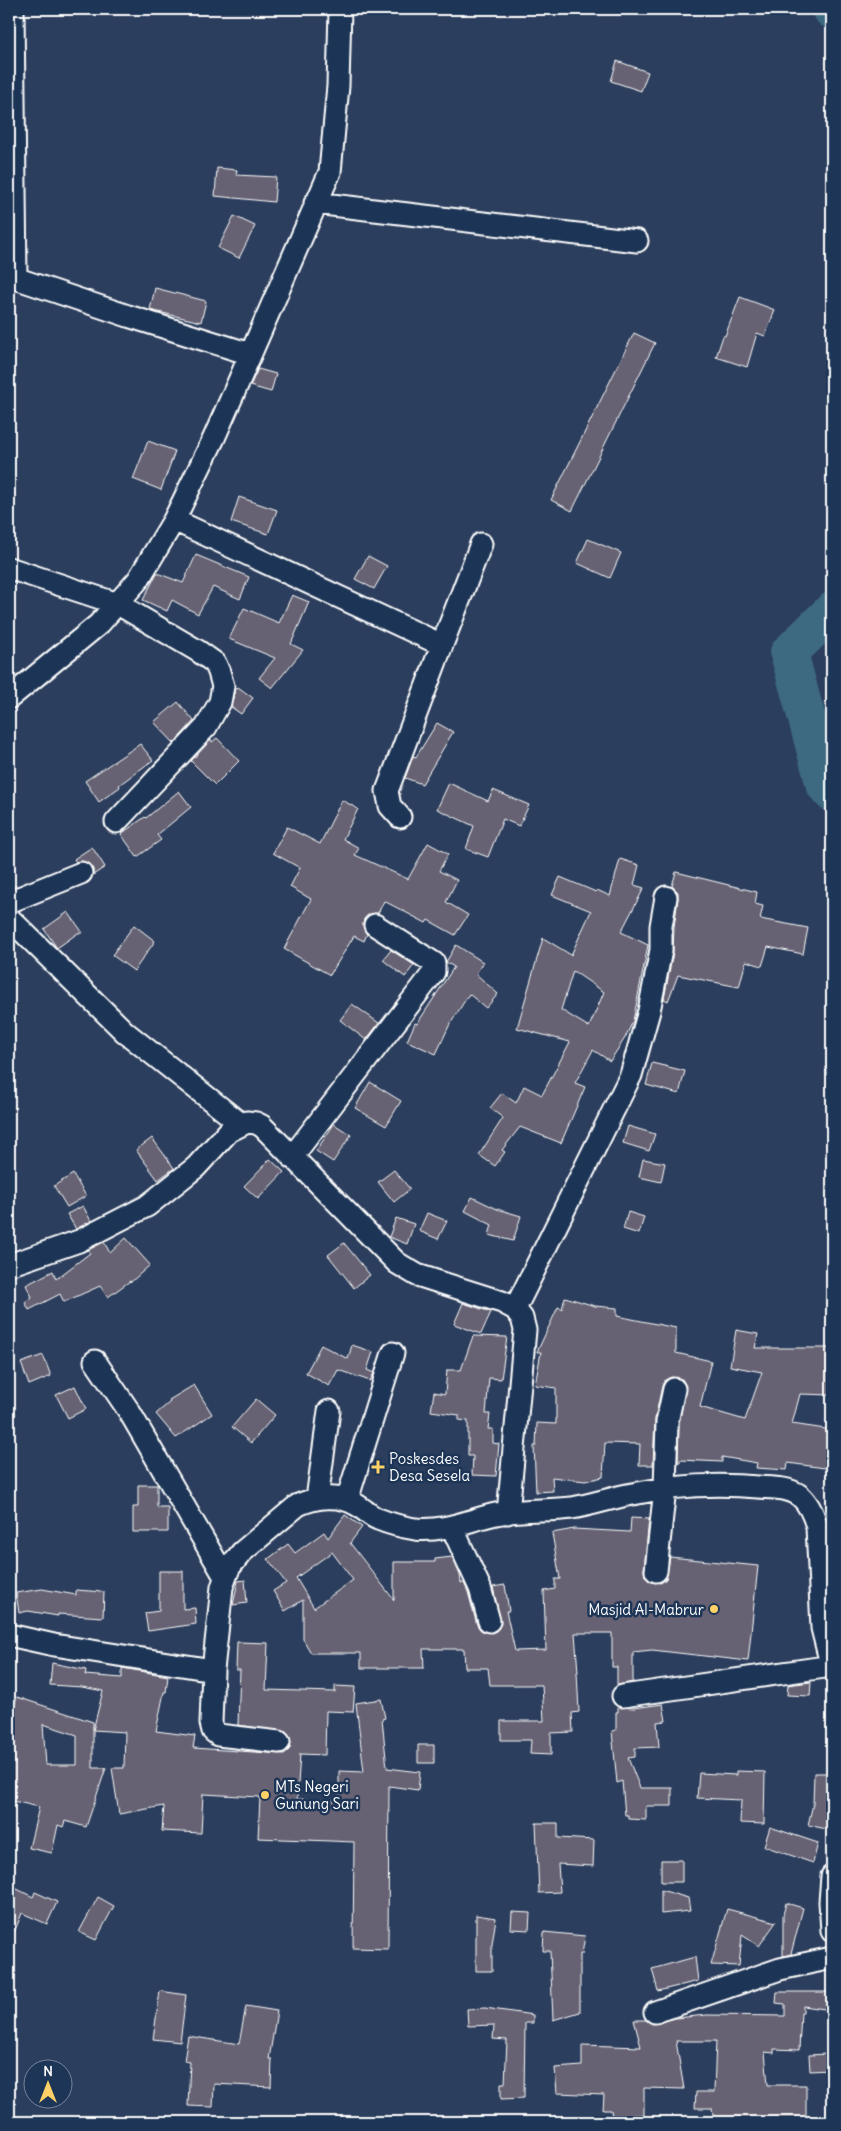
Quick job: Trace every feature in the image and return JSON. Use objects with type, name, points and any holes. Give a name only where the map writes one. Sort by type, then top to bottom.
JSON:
[{"type":"street","points":[[13,9],[12,277],[250,354]]},
{"type":"street","points":[[9,698],[99,624],[118,604],[150,562],[174,520],[214,438],[330,172],[338,86],[340,9]]},
{"type":"street","points":[[315,203],[637,241]]},
{"type":"street","points":[[174,520],[442,645]]},
{"type":"street","points":[[400,818],[390,806],[387,790],[480,544]]},
{"type":"street","points":[[9,568],[118,604],[198,650],[215,663],[223,686],[220,702],[206,727],[116,822]]},
{"type":"street","points":[[9,902],[81,873]]},
{"type":"street","points":[[515,1309],[631,1075],[649,1011],[661,950],[661,926],[666,897]]},
{"type":"street","points":[[9,918],[125,1032],[241,1124]]},
{"type":"street","points":[[292,1157],[434,972],[434,963],[375,925]]},
{"type":"street","points":[[9,1265],[78,1242],[147,1206],[196,1167],[229,1131],[241,1124],[256,1123],[262,1126],[397,1263],[417,1275],[502,1302],[515,1309],[522,1318],[525,1330],[508,1513]]},
{"type":"street","points":[[347,1500],[393,1353]]},
{"type":"street","points":[[95,1361],[129,1411],[225,1577]]},
{"type":"street","points":[[656,1571],[665,1488],[667,1422],[674,1389]]},
{"type":"street","points":[[317,1498],[329,1411]]},
{"type":"street","points":[[279,1742],[218,1735],[213,1731],[211,1723],[213,1670],[225,1577],[234,1559],[298,1505],[317,1498],[347,1500],[378,1519],[418,1529],[452,1527],[508,1513],[582,1506],[625,1495],[665,1488],[737,1485],[774,1487],[790,1491],[805,1501],[815,1519],[825,1560],[822,1628],[832,1667],[623,1696]]},
{"type":"street","points":[[452,1527],[480,1588],[489,1622]]},
{"type":"street","points":[[9,1635],[54,1645],[213,1670]]},
{"type":"street","points":[[832,1876],[830,1902],[832,1931]]},
{"type":"street","points":[[654,2012],[780,1969],[832,1958]]},
{"type":"building","points":[[617,61],[648,72],[641,91],[611,81]]},
{"type":"building","points":[[217,168],[237,170],[236,175],[276,177],[274,202],[215,196]]},
{"type":"building","points":[[234,216],[255,226],[239,258],[218,248]]},
{"type":"building","points":[[155,288],[206,301],[201,322],[150,310]]},
{"type":"building","points":[[740,297],[775,310],[765,336],[757,333],[747,367],[716,357]]},
{"type":"building","points":[[634,333],[655,343],[572,511],[551,500]]},
{"type":"building","points":[[258,369],[276,374],[271,392],[250,386]]},
{"type":"building","points":[[148,441],[175,451],[161,490],[133,479]]},
{"type":"building","points":[[239,497],[277,510],[268,534],[231,522]]},
{"type":"building","points":[[588,539],[621,553],[610,578],[577,563]]},
{"type":"building","points":[[196,555],[249,577],[240,599],[213,587],[198,614],[172,600],[167,611],[143,600],[157,573],[183,583]]},
{"type":"building","points":[[368,556],[387,566],[374,589],[355,579]]},
{"type":"building","points":[[292,595],[309,602],[291,644],[303,650],[272,688],[259,678],[275,658],[229,639],[244,608],[279,623]]},
{"type":"building","points":[[238,687],[253,698],[241,714],[231,707],[235,691]]},
{"type":"building","points":[[178,702],[194,721],[174,743],[154,722]]},
{"type":"building","points":[[437,723],[453,732],[422,784],[405,778],[413,756],[416,757]]},
{"type":"building","points":[[217,738],[239,761],[215,785],[191,761],[211,740],[212,742]]},
{"type":"building","points":[[140,744],[153,760],[99,802],[85,781]]},
{"type":"building","points":[[449,783],[488,801],[493,790],[529,805],[519,826],[503,819],[488,857],[466,849],[474,826],[437,809]]},
{"type":"building","points":[[179,791],[191,807],[157,835],[161,840],[137,857],[121,834],[146,818]]},
{"type":"building","points":[[342,800],[358,809],[343,839],[359,848],[355,855],[408,879],[428,843],[448,854],[439,871],[457,880],[446,902],[468,915],[455,935],[428,920],[426,923],[384,901],[378,913],[370,914],[364,919],[363,925],[367,934],[364,941],[354,936],[330,975],[284,949],[311,899],[290,887],[300,868],[273,853],[287,827],[320,844]]},
{"type":"building","points":[[92,847],[105,867],[93,875],[93,869],[89,864],[82,861],[76,862],[74,859]]},
{"type":"building","points":[[620,859],[639,865],[634,885],[644,888],[621,932],[648,945],[633,1021],[625,1038],[610,1061],[593,1050],[575,1083],[585,1087],[561,1143],[520,1127],[502,1150],[505,1152],[495,1166],[479,1155],[503,1118],[490,1108],[502,1093],[516,1103],[524,1086],[542,1095],[570,1042],[517,1028],[543,938],[571,955],[591,911],[552,895],[560,877],[610,896]],"holes":[[[573,971],[604,992],[589,1027],[561,1010]]]},
{"type":"building","points":[[676,872],[757,892],[755,904],[763,906],[760,919],[808,928],[803,954],[768,947],[762,966],[746,961],[739,987],[678,975],[668,1001],[664,999],[673,952],[678,892],[672,886]]},
{"type":"building","points":[[68,912],[83,933],[78,933],[57,948],[44,929]]},
{"type":"building","points":[[134,925],[155,941],[134,971],[112,955]]},
{"type":"building","points":[[456,945],[483,962],[476,974],[498,994],[486,1008],[469,994],[449,1026],[436,1054],[407,1041],[415,1023],[417,1024],[454,967],[446,962]]},
{"type":"building","points":[[391,950],[414,965],[405,977],[383,960]]},
{"type":"building","points":[[352,1004],[379,1023],[366,1040],[340,1020]]},
{"type":"building","points":[[652,1063],[685,1071],[679,1094],[646,1085]]},
{"type":"building","points":[[370,1082],[401,1101],[386,1126],[355,1108]]},
{"type":"building","points":[[334,1124],[351,1135],[333,1162],[316,1151]]},
{"type":"building","points":[[628,1126],[655,1134],[649,1151],[623,1143]]},
{"type":"building","points":[[152,1138],[174,1168],[158,1180],[136,1150]]},
{"type":"building","points":[[270,1159],[284,1172],[258,1199],[244,1186]]},
{"type":"building","points":[[643,1159],[665,1163],[661,1182],[639,1177]]},
{"type":"building","points":[[394,1170],[410,1189],[394,1202],[378,1182]]},
{"type":"building","points":[[73,1174],[86,1196],[67,1207],[54,1186]]},
{"type":"building","points":[[472,1197],[497,1209],[521,1216],[513,1241],[489,1235],[492,1225],[465,1211]]},
{"type":"building","points":[[83,1206],[91,1221],[76,1229],[67,1214]]},
{"type":"building","points":[[628,1212],[644,1217],[639,1234],[623,1229]]},
{"type":"building","points":[[427,1213],[447,1221],[438,1239],[419,1231]]},
{"type":"building","points":[[396,1218],[414,1224],[407,1244],[389,1237]]},
{"type":"building","points":[[126,1238],[150,1265],[131,1282],[108,1297],[100,1286],[64,1302],[60,1294],[29,1310],[25,1302],[32,1297],[26,1285],[53,1271],[56,1279],[90,1253],[88,1250],[104,1242],[110,1253]]},
{"type":"building","points":[[344,1243],[370,1275],[354,1288],[328,1255]]},
{"type":"building","points":[[565,1297],[595,1306],[617,1308],[617,1316],[676,1328],[676,1353],[711,1361],[700,1407],[745,1420],[762,1372],[730,1366],[736,1330],[758,1334],[755,1348],[832,1348],[832,1395],[800,1394],[792,1424],[832,1430],[832,1469],[788,1463],[787,1470],[756,1468],[757,1463],[722,1457],[722,1462],[680,1460],[680,1463],[678,1463],[679,1424],[686,1386],[682,1379],[671,1377],[665,1380],[662,1386],[655,1419],[653,1465],[639,1465],[640,1444],[605,1443],[603,1477],[585,1481],[552,1477],[553,1491],[536,1492],[534,1446],[536,1446],[537,1423],[556,1424],[556,1388],[535,1385],[541,1352],[537,1352],[558,1307],[562,1309]]},
{"type":"building","points":[[463,1303],[491,1312],[481,1334],[454,1324]]},
{"type":"building","points":[[473,1336],[507,1337],[501,1379],[489,1378],[486,1414],[490,1414],[488,1429],[493,1429],[493,1443],[499,1444],[496,1476],[472,1475],[473,1456],[468,1456],[468,1421],[459,1420],[459,1415],[431,1411],[434,1392],[445,1394],[447,1370],[461,1370]]},
{"type":"building","points":[[321,1345],[348,1359],[352,1345],[373,1352],[367,1370],[374,1373],[370,1381],[338,1370],[329,1386],[306,1373]]},
{"type":"building","points":[[43,1355],[51,1376],[29,1385],[21,1363]]},
{"type":"building","points":[[194,1385],[212,1414],[176,1438],[156,1414],[170,1402],[169,1400]]},
{"type":"building","points":[[75,1386],[86,1409],[68,1418],[56,1395]]},
{"type":"building","points":[[256,1399],[275,1415],[251,1443],[232,1427]]},
{"type":"building","points":[[138,1485],[157,1485],[157,1507],[168,1507],[168,1532],[133,1532],[133,1507],[138,1507]]},
{"type":"building","points":[[345,1515],[362,1527],[350,1543],[394,1600],[394,1562],[435,1562],[435,1559],[452,1557],[460,1575],[461,1583],[464,1583],[468,1592],[477,1625],[481,1630],[492,1633],[501,1624],[493,1587],[505,1585],[509,1611],[506,1611],[515,1651],[546,1650],[544,1591],[555,1589],[555,1579],[560,1579],[552,1533],[574,1529],[630,1532],[631,1518],[649,1519],[644,1570],[645,1576],[649,1581],[661,1583],[666,1579],[670,1557],[758,1566],[748,1661],[652,1650],[633,1652],[633,1682],[617,1685],[617,1667],[612,1667],[612,1633],[575,1633],[579,1712],[572,1713],[573,1732],[551,1733],[551,1755],[530,1754],[531,1740],[501,1740],[501,1721],[544,1721],[542,1685],[490,1685],[488,1668],[465,1668],[464,1649],[423,1649],[424,1668],[361,1668],[361,1653],[311,1653],[303,1639],[303,1600],[285,1611],[273,1591],[286,1583],[268,1559],[288,1544],[295,1553],[324,1532],[328,1538]],"holes":[[[332,1552],[353,1580],[314,1608],[296,1578]]]},
{"type":"building","points":[[159,1571],[183,1571],[183,1609],[195,1608],[196,1624],[148,1631],[145,1613],[159,1611]]},
{"type":"building","points":[[245,1580],[247,1603],[233,1605],[238,1581]]},
{"type":"building","points":[[42,1589],[76,1595],[76,1590],[104,1592],[103,1617],[58,1614],[58,1616],[28,1611],[19,1613],[16,1593]]},
{"type":"building","points":[[237,1642],[268,1643],[266,1690],[335,1692],[335,1686],[355,1687],[353,1712],[326,1711],[325,1755],[300,1754],[297,1799],[339,1801],[339,1771],[364,1772],[356,1703],[381,1699],[385,1718],[382,1719],[387,1768],[420,1772],[418,1790],[389,1786],[388,1949],[353,1948],[354,1842],[258,1838],[260,1797],[203,1794],[201,1833],[162,1831],[164,1806],[119,1814],[112,1768],[124,1768],[125,1732],[93,1730],[103,1691],[82,1687],[50,1685],[52,1663],[86,1670],[85,1675],[122,1678],[122,1668],[168,1676],[156,1731],[195,1736],[193,1748],[284,1754],[289,1750],[291,1743],[290,1737],[286,1732],[238,1725],[240,1670],[236,1670]]},
{"type":"building","points":[[811,1682],[810,1696],[787,1695],[788,1685]]},
{"type":"building","points":[[17,1697],[93,1722],[93,1768],[106,1768],[86,1827],[65,1821],[63,1827],[58,1825],[52,1853],[29,1848],[39,1807],[9,1800],[9,1745],[15,1723],[9,1721]],"holes":[[[43,1724],[77,1735],[77,1765],[46,1765]]]},
{"type":"building","points":[[663,1704],[666,1721],[657,1722],[659,1747],[635,1748],[635,1757],[628,1758],[640,1788],[672,1788],[672,1806],[646,1806],[646,1820],[628,1819],[628,1815],[625,1815],[622,1781],[617,1783],[612,1731],[616,1730],[616,1712],[618,1712],[618,1707],[634,1708]]},
{"type":"building","points":[[418,1745],[434,1745],[434,1763],[418,1763]]},
{"type":"building","points":[[736,1771],[765,1772],[764,1824],[740,1823],[741,1800],[697,1798],[699,1773],[736,1775]]},
{"type":"building","points":[[814,1773],[832,1773],[831,1830],[808,1825],[813,1804]]},
{"type":"building","points":[[536,1823],[558,1823],[558,1838],[594,1840],[593,1866],[558,1864],[560,1892],[539,1893]]},
{"type":"building","points":[[770,1827],[818,1843],[813,1863],[764,1846]]},
{"type":"building","points":[[661,1860],[682,1860],[682,1882],[661,1882]]},
{"type":"building","points":[[9,1885],[33,1897],[35,1892],[57,1902],[47,1924],[22,1913],[9,1945]]},
{"type":"building","points":[[661,1890],[688,1898],[690,1911],[661,1914]]},
{"type":"building","points":[[98,1897],[114,1906],[96,1940],[79,1932]]},
{"type":"building","points":[[786,1903],[803,1908],[791,1954],[783,1956],[783,1915]]},
{"type":"building","points":[[727,1909],[776,1922],[759,1946],[742,1935],[739,1966],[711,1965]]},
{"type":"building","points":[[512,1912],[530,1913],[529,1930],[511,1929]]},
{"type":"building","points":[[476,1915],[496,1918],[492,1944],[492,1971],[476,1971]]},
{"type":"building","points":[[544,1932],[585,1936],[582,1954],[580,1954],[580,2012],[553,2020],[550,1951],[543,1951]]},
{"type":"building","points":[[695,1957],[698,1981],[658,1991],[652,1969]]},
{"type":"building","points":[[160,1991],[186,1995],[180,2042],[153,2039]]},
{"type":"building","points":[[777,1992],[832,1992],[832,2010],[803,2006],[799,2050],[774,2049],[774,2053],[765,2052],[768,2085],[806,2085],[806,2122],[714,2122],[712,2108],[695,2108],[696,2092],[714,2092],[716,2041],[676,2041],[684,2089],[644,2088],[644,2115],[612,2116],[611,2110],[603,2110],[604,2095],[557,2093],[555,2068],[582,2066],[582,2045],[641,2047],[634,2020],[646,2020],[653,2024],[676,2018],[707,2015],[785,2016],[785,2004],[776,2003]]},
{"type":"building","points":[[246,2006],[277,2011],[269,2059],[272,2059],[271,2087],[214,2084],[213,2107],[188,2106],[190,2062],[184,2061],[188,2036],[239,2044]]},
{"type":"building","points":[[485,2008],[533,2015],[533,2023],[525,2023],[524,2098],[501,2099],[501,2083],[505,2083],[507,2040],[493,2039],[494,2025],[468,2026],[467,2009]]},
{"type":"building","points":[[828,2054],[829,2070],[810,2071],[809,2055]]},
{"type":"waterway","points":[[832,611],[789,653],[825,785],[832,793]]},
{"type":"place","name":"Poskesdes Desa Sesela","points":[[378,1467]]},
{"type":"place","name":"Masjid Al-Mabrur","points":[[714,1609]]},
{"type":"place","name":"MTs Negeri Gunung Sari","points":[[265,1795]]}]
